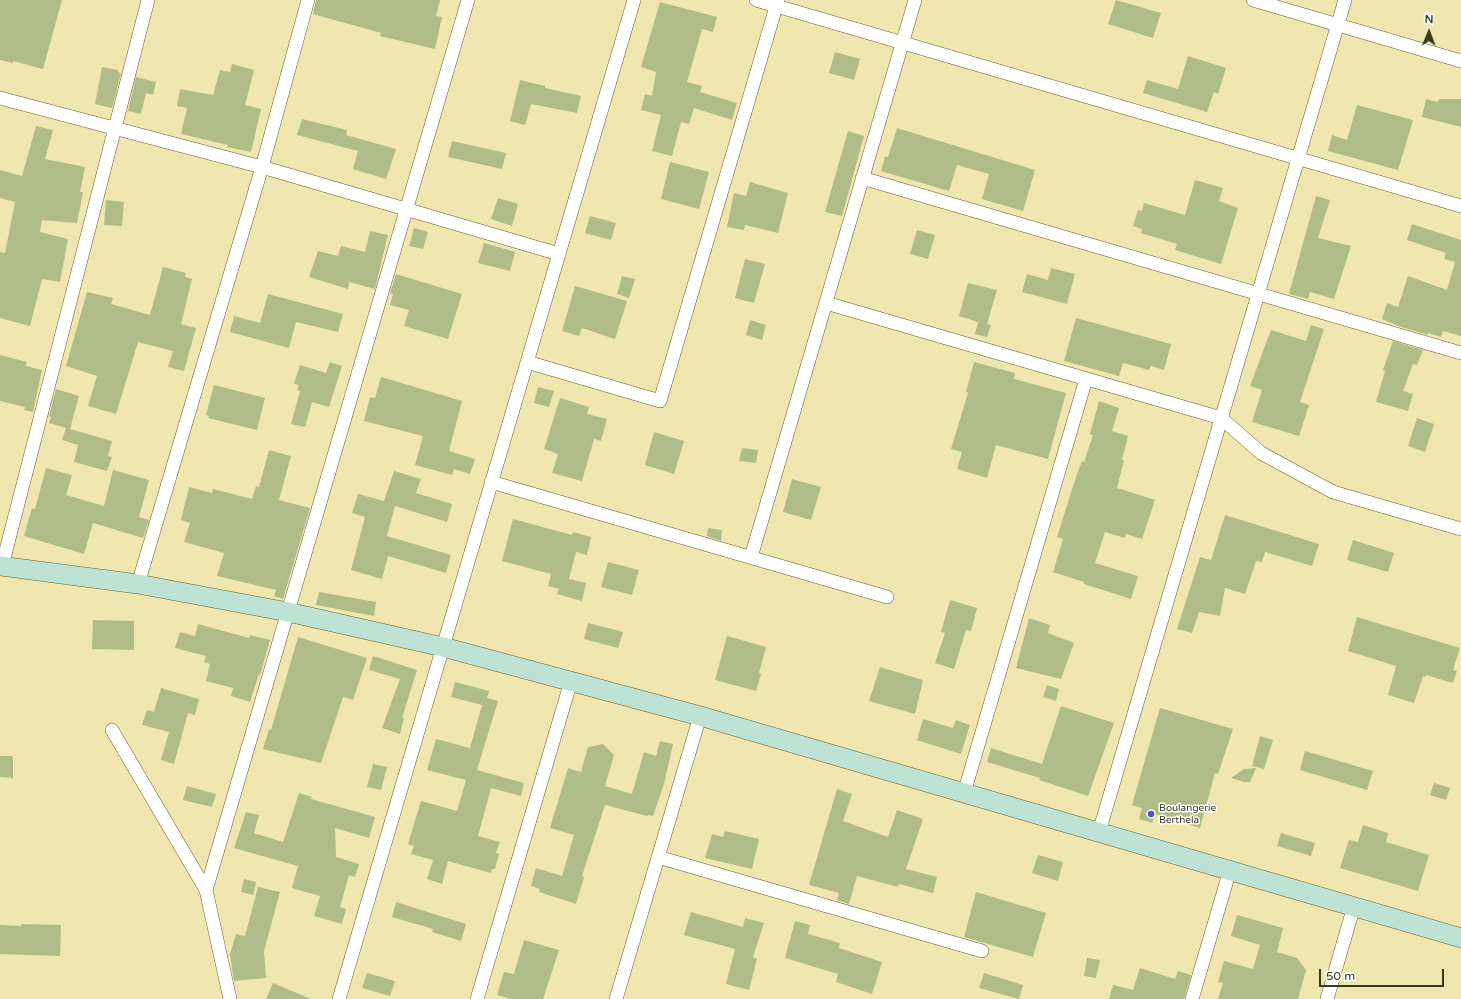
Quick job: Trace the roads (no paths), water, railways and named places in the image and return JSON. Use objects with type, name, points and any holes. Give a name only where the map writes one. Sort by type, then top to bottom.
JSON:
[{"type":"main road","points":[[1,566],[138,584],[288,612],[443,647],[700,716],[1461,938]]},
{"type":"street","points":[[1,566],[148,0]]},
{"type":"street","points":[[138,584],[262,167],[308,0]]},
{"type":"street","points":[[206,890],[468,0]]},
{"type":"street","points":[[339,999],[634,0]]},
{"type":"street","points":[[756,0],[777,3],[903,43],[1461,206]]},
{"type":"street","points":[[751,557],[915,0]]},
{"type":"street","points":[[1254,0],[1461,60]]},
{"type":"street","points":[[1099,832],[1344,0]]},
{"type":"street","points":[[527,362],[660,401],[777,3]]},
{"type":"street","points":[[0,98],[262,167],[559,254]]},
{"type":"street","points":[[862,178],[1461,353]]},
{"type":"street","points":[[826,303],[1221,418],[1261,453],[1333,492],[1461,529]]},
{"type":"street","points":[[964,793],[1086,379]]},
{"type":"street","points":[[491,482],[887,597]]},
{"type":"street","points":[[477,999],[571,681]]},
{"type":"street","points":[[616,999],[700,716]]},
{"type":"street","points":[[112,730],[206,890],[230,999]]},
{"type":"street","points":[[658,857],[982,951]]},
{"type":"street","points":[[1192,999],[1230,870]]},
{"type":"street","points":[[1327,999],[1354,906]]},
{"type":"place","name":"Boulangerie Berthela","points":[[1151,814]]}]
